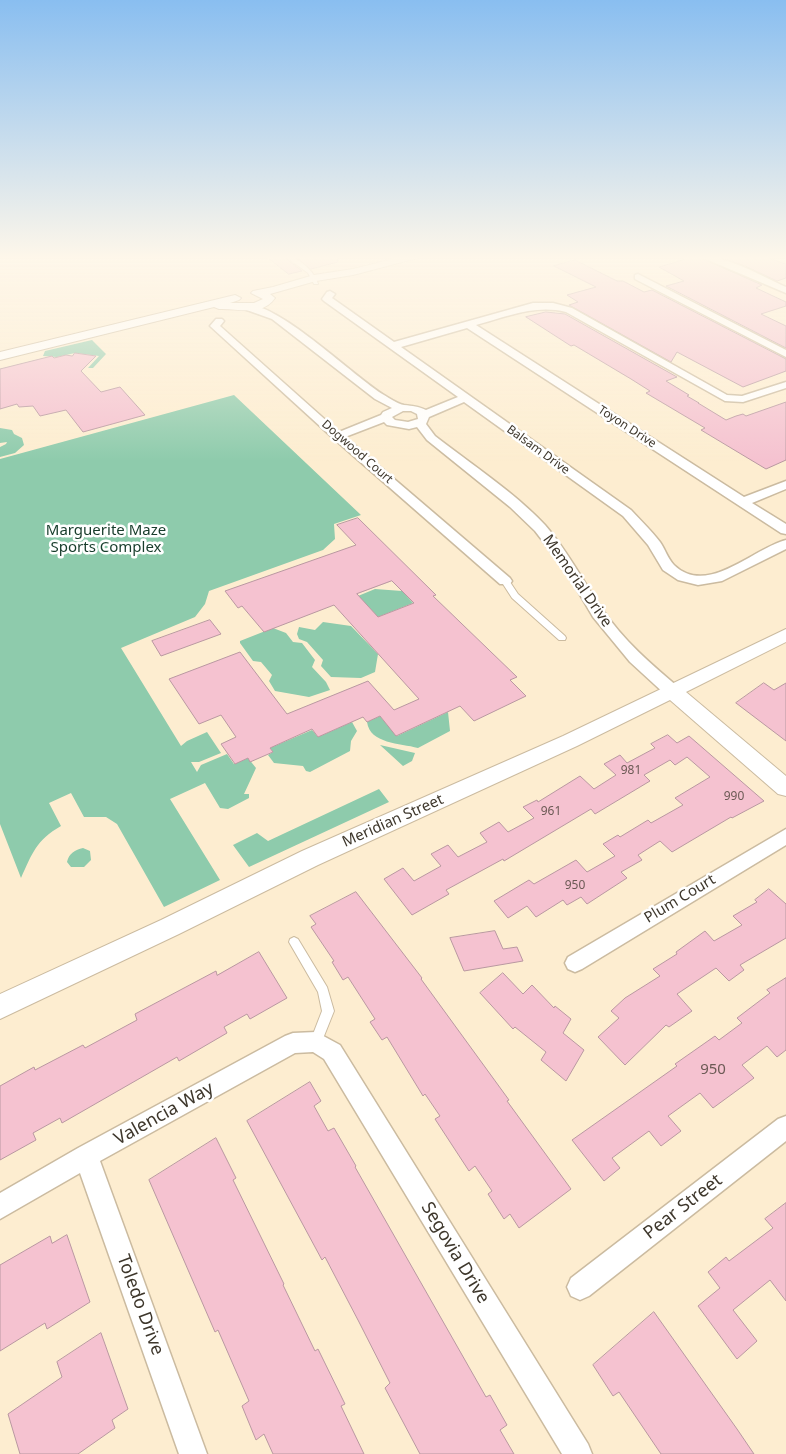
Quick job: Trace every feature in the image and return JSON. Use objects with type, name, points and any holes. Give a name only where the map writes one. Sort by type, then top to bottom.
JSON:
[{"type":"street","points":[[0,356],[130,325]]},
{"type":"street","name":"Dogwood Court","points":[[216,325],[337,436],[505,581]]},
{"type":"street","points":[[285,325],[380,397],[393,415],[406,427],[431,438]]},
{"type":"street","name":"Balsam Drive","points":[[363,325],[393,346],[460,400],[627,513],[654,544],[668,567],[683,577],[698,581],[717,578],[786,544]]},
{"type":"street","points":[[393,346],[465,325]]},
{"type":"street","name":"Toyon Drive","points":[[469,325],[786,530]]},
{"type":"street","points":[[595,325],[725,398],[743,399],[786,385]]},
{"type":"street","points":[[730,325],[786,354]]},
{"type":"street","points":[[406,427],[421,416],[460,400]]},
{"type":"street","points":[[337,436],[352,432],[362,433],[393,415],[421,416]]},
{"type":"street","points":[[421,416],[431,438]]},
{"type":"street","name":"Memorial Drive","points":[[431,438],[514,504],[540,528],[572,570],[598,614],[635,658],[786,788]]},
{"type":"street","points":[[743,502],[786,485]]},
{"type":"street","name":"Meridian Street","points":[[0,1007],[170,927],[310,858],[570,741],[786,635]]},
{"type":"street","name":"Plum Court","points":[[575,963],[786,836]]},
{"type":"street","name":"Valencia Way","points":[[0,1207],[86,1156],[293,1043],[324,1047]]},
{"type":"street","name":"Segovia Drive","points":[[324,1047],[578,1454]]},
{"type":"street","name":"Pear Street","points":[[580,1287],[786,1127]]},
{"type":"street","name":"Toledo Drive","points":[[86,1156],[191,1453]]},
{"type":"lane","points":[[505,581],[515,596],[562,638]]},
{"type":"lane","points":[[294,942],[323,991],[328,1011],[324,1047]]},
{"type":"green space","points":[[92,340],[106,354],[93,368],[88,368],[99,356],[75,353],[57,357],[43,356],[45,351]]},
{"type":"green space","name":"Marguerite Maze Sports Complex","points":[[234,395],[361,515],[334,524],[335,539],[323,550],[209,591],[205,604],[195,617],[121,648],[181,746],[187,741],[207,732],[221,753],[199,762],[191,762],[197,772],[201,765],[227,754],[234,764],[248,758],[256,768],[244,794],[249,794],[249,798],[228,809],[220,808],[205,783],[170,799],[220,880],[164,907],[117,824],[106,817],[84,817],[71,793],[49,803],[61,826],[40,842],[21,878],[0,824],[0,459]]},
{"type":"green space","points":[[0,428],[12,430],[14,434],[22,438],[24,445],[15,453],[0,457],[0,447],[7,442],[0,443]]},
{"type":"green space","points":[[375,589],[402,591],[413,603],[378,617],[358,596]]},
{"type":"green space","points":[[323,622],[351,626],[378,654],[375,672],[361,678],[331,677],[321,666],[323,660],[307,642],[299,639],[297,634],[299,627],[315,630]]},
{"type":"green space","points":[[273,628],[286,633],[293,642],[302,643],[315,660],[312,667],[326,682],[330,690],[309,697],[275,691],[269,681],[272,675],[261,662],[253,661],[240,643],[240,641]]},
{"type":"green space","points":[[448,712],[450,731],[418,748],[380,739],[369,729],[367,722],[380,716],[397,736]]},
{"type":"green space","points":[[352,722],[357,731],[351,741],[350,751],[310,772],[306,771],[303,766],[274,763],[268,755],[273,752],[270,748],[312,730],[318,737]]},
{"type":"green space","points":[[380,745],[415,753],[412,761],[403,766]]},
{"type":"green space","points":[[379,789],[389,802],[249,867],[233,845],[257,833],[268,841]]},
{"type":"green space","points":[[83,848],[90,851],[91,860],[84,867],[71,867],[67,862],[69,856]]},
{"type":"building","points":[[538,325],[584,325],[677,377],[666,381],[726,420],[743,414],[746,416],[786,402],[786,460],[766,469],[701,430],[705,428],[646,393],[650,391],[631,379],[574,345],[571,346]]},
{"type":"building","points":[[605,325],[720,325],[786,359],[786,371],[743,387],[677,352],[671,362]]},
{"type":"building","points":[[741,325],[786,326],[786,348]]},
{"type":"building","points":[[75,353],[96,356],[81,371],[101,392],[120,387],[145,415],[83,432],[66,410],[40,416],[33,406],[19,407],[17,404],[0,409],[0,369],[52,356],[54,358],[66,355],[72,356]]},
{"type":"building","points":[[358,518],[436,595],[433,596],[517,677],[510,680],[526,696],[474,721],[460,706],[396,736],[380,716],[367,722],[363,717],[318,737],[312,729],[270,748],[273,752],[250,762],[248,758],[235,764],[221,744],[236,737],[221,715],[199,724],[169,679],[240,652],[287,714],[368,681],[394,710],[419,699],[334,605],[264,632],[242,606],[238,608],[225,591],[356,545],[337,525]],"holes":[[[392,581],[414,603],[378,617],[357,594]]]},
{"type":"building","points":[[210,620],[221,634],[161,656],[152,641]]},
{"type":"building","points":[[764,683],[774,690],[786,683],[786,741],[736,703]]},
{"type":"building","points":[[668,735],[677,743],[689,736],[764,801],[731,817],[672,852],[660,841],[638,855],[642,860],[621,872],[627,878],[587,904],[581,897],[567,905],[563,900],[536,917],[527,906],[508,918],[494,901],[529,880],[534,884],[576,860],[587,872],[615,856],[603,844],[618,835],[620,837],[648,820],[651,823],[683,805],[675,798],[710,777],[687,757],[675,765],[670,760],[644,775],[650,781],[595,814],[591,809],[504,861],[503,859],[446,890],[449,894],[412,915],[384,879],[403,868],[414,881],[441,866],[431,854],[448,845],[458,857],[487,842],[480,833],[499,822],[508,832],[534,818],[523,807],[537,800],[538,802],[580,776],[594,789],[616,775],[604,764],[620,755],[627,763],[655,748],[651,744]]},
{"type":"building","points":[[769,889],[786,904],[786,938],[740,965],[744,970],[729,981],[716,968],[677,994],[692,1011],[669,1027],[666,1025],[625,1065],[598,1037],[619,1018],[611,1011],[625,998],[660,976],[653,969],[677,954],[676,952],[705,931],[714,941],[742,925],[733,916],[757,902],[755,900]]},
{"type":"building","points":[[356,892],[422,978],[509,1100],[507,1101],[571,1189],[519,1228],[510,1214],[504,1219],[488,1194],[492,1191],[475,1166],[469,1171],[435,1119],[440,1116],[425,1094],[423,1096],[387,1037],[382,1040],[370,1022],[375,1019],[348,977],[343,980],[332,962],[334,961],[311,927],[316,924],[310,916]]},
{"type":"building","points":[[495,931],[503,949],[517,947],[523,961],[464,971],[450,938]]},
{"type":"building","points":[[259,952],[287,998],[250,1019],[247,1014],[224,1027],[227,1033],[179,1061],[177,1057],[62,1123],[60,1118],[33,1133],[36,1140],[0,1160],[0,1086],[34,1067],[35,1070],[83,1045],[85,1048],[137,1020],[135,1014],[216,971],[217,975]]},
{"type":"building","points":[[503,973],[523,994],[532,985],[554,1008],[555,1006],[571,1019],[563,1033],[584,1050],[566,1081],[541,1060],[546,1052],[515,1027],[513,1029],[480,993]]},
{"type":"building","points":[[786,978],[786,1050],[777,1057],[767,1046],[742,1065],[754,1078],[713,1108],[700,1093],[668,1116],[681,1131],[661,1146],[649,1131],[612,1158],[620,1168],[604,1181],[572,1140],[677,1066],[675,1064],[715,1036],[719,1040],[742,1023],[737,1018],[770,993],[767,990]]},
{"type":"building","points":[[310,1082],[321,1101],[314,1106],[328,1131],[334,1128],[486,1397],[490,1395],[507,1425],[500,1430],[514,1454],[420,1454],[385,1388],[390,1383],[359,1322],[325,1257],[322,1260],[247,1121]]},
{"type":"building","points":[[216,1138],[236,1178],[233,1180],[315,1351],[318,1349],[345,1404],[341,1406],[364,1454],[273,1454],[264,1434],[256,1440],[242,1406],[249,1401],[218,1330],[215,1332],[149,1180]]},
{"type":"building","points":[[786,1203],[786,1301],[770,1280],[733,1310],[757,1341],[737,1359],[698,1306],[720,1288],[708,1272],[726,1257],[729,1261],[773,1228],[765,1219]]},
{"type":"building","points":[[67,1235],[90,1302],[47,1329],[45,1323],[0,1351],[0,1265],[50,1236],[52,1243]]},
{"type":"building","points":[[654,1312],[754,1454],[661,1454],[619,1392],[613,1396],[593,1365]]},
{"type":"building","points":[[101,1333],[128,1409],[112,1420],[115,1428],[78,1454],[20,1454],[8,1414],[62,1377],[57,1362]]}]
